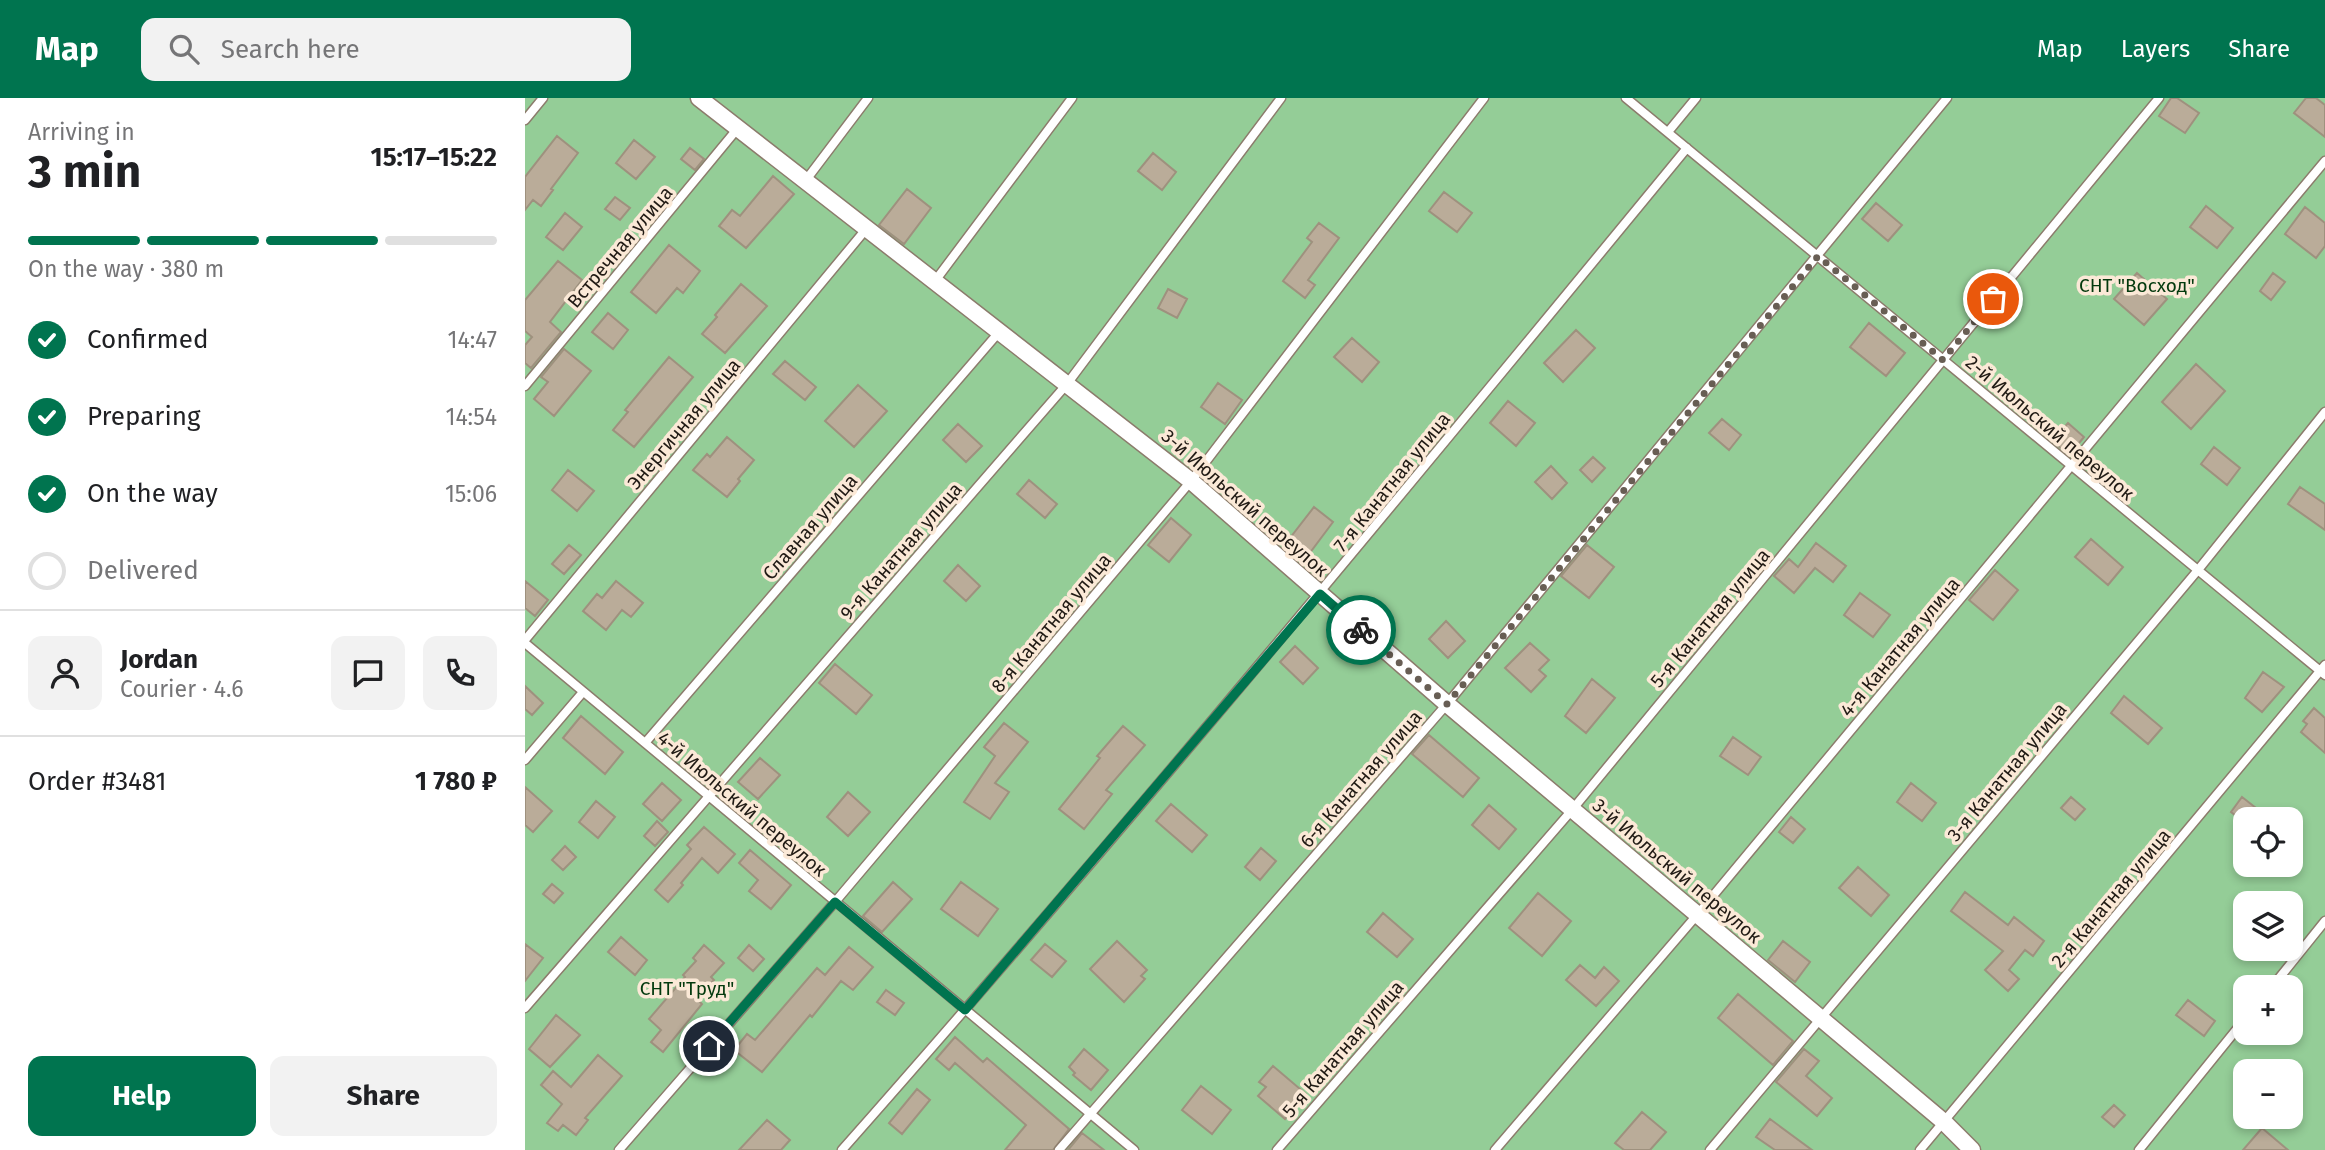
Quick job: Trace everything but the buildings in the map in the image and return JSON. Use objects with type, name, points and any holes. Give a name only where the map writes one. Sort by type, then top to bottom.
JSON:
[{"type":"street","name":"3-й Июльский переулок","points":[[699,98],[1191,481],[1447,704],[1944,1122],[1972,1150]]},
{"type":"lane","points":[[525,120],[543,98]]},
{"type":"lane","points":[[806,180],[868,98]]},
{"type":"lane","points":[[935,281],[1072,98]]},
{"type":"lane","name":"9-я Канатная улица","points":[[525,1008],[1067,384],[1281,98]]},
{"type":"lane","name":"8-я Канатная улица","points":[[619,1150],[835,902],[1191,481],[1484,98]]},
{"type":"lane","name":"2-й Июльский переулок","points":[[1626,98],[2323,670]]},
{"type":"lane","points":[[1668,132],[1696,98]]},
{"type":"lane","name":"6-я Канатная улица","points":[[1059,1150],[1447,704],[1947,98]]},
{"type":"lane","name":"5-я Канатная улица","points":[[1277,1150],[1572,810],[2159,98]]},
{"type":"lane","name":"Встречная улица","points":[[525,386],[738,128]]},
{"type":"lane","name":"7-я Канатная улица","points":[[842,1150],[1320,594],[1687,148]]},
{"type":"lane","name":"4-я Канатная улица","points":[[1495,1150],[1697,915],[2325,161]]},
{"type":"lane","name":"Энергичная улица","points":[[525,642],[867,228]]},
{"type":"lane","name":"Славная улица","points":[[645,744],[1000,331]]},
{"type":"lane","name":"3-я Канатная улица","points":[[1710,1150],[2198,570],[2325,412]]},
{"type":"lane","name":"4-й Июльский переулок","points":[[525,642],[1133,1150]]},
{"type":"lane","name":"2-я Канатная улица","points":[[1920,1150],[2323,670]]},
{"type":"lane","points":[[525,760],[583,692]]},
{"type":"lane","points":[[2281,975],[2325,921]]},
{"type":"lane","points":[[2139,1150],[2233,1034]]},
{"type":"green space","points":[[525,98],[2325,98],[2325,1150],[525,1150]]},
{"type":"way so far","points":[[1361,630],[1447,704],[1818,256],[1943,360],[1993,299]]},
{"type":"route","points":[[709,1046],[835,902],[965,1010],[1320,594],[1361,630]]},
{"type":"park label","name":"СНТ \"Восход\"","points":[[2137,285]]},
{"type":"park label","name":"СНТ \"Труд\"","points":[[687,988]]}]
